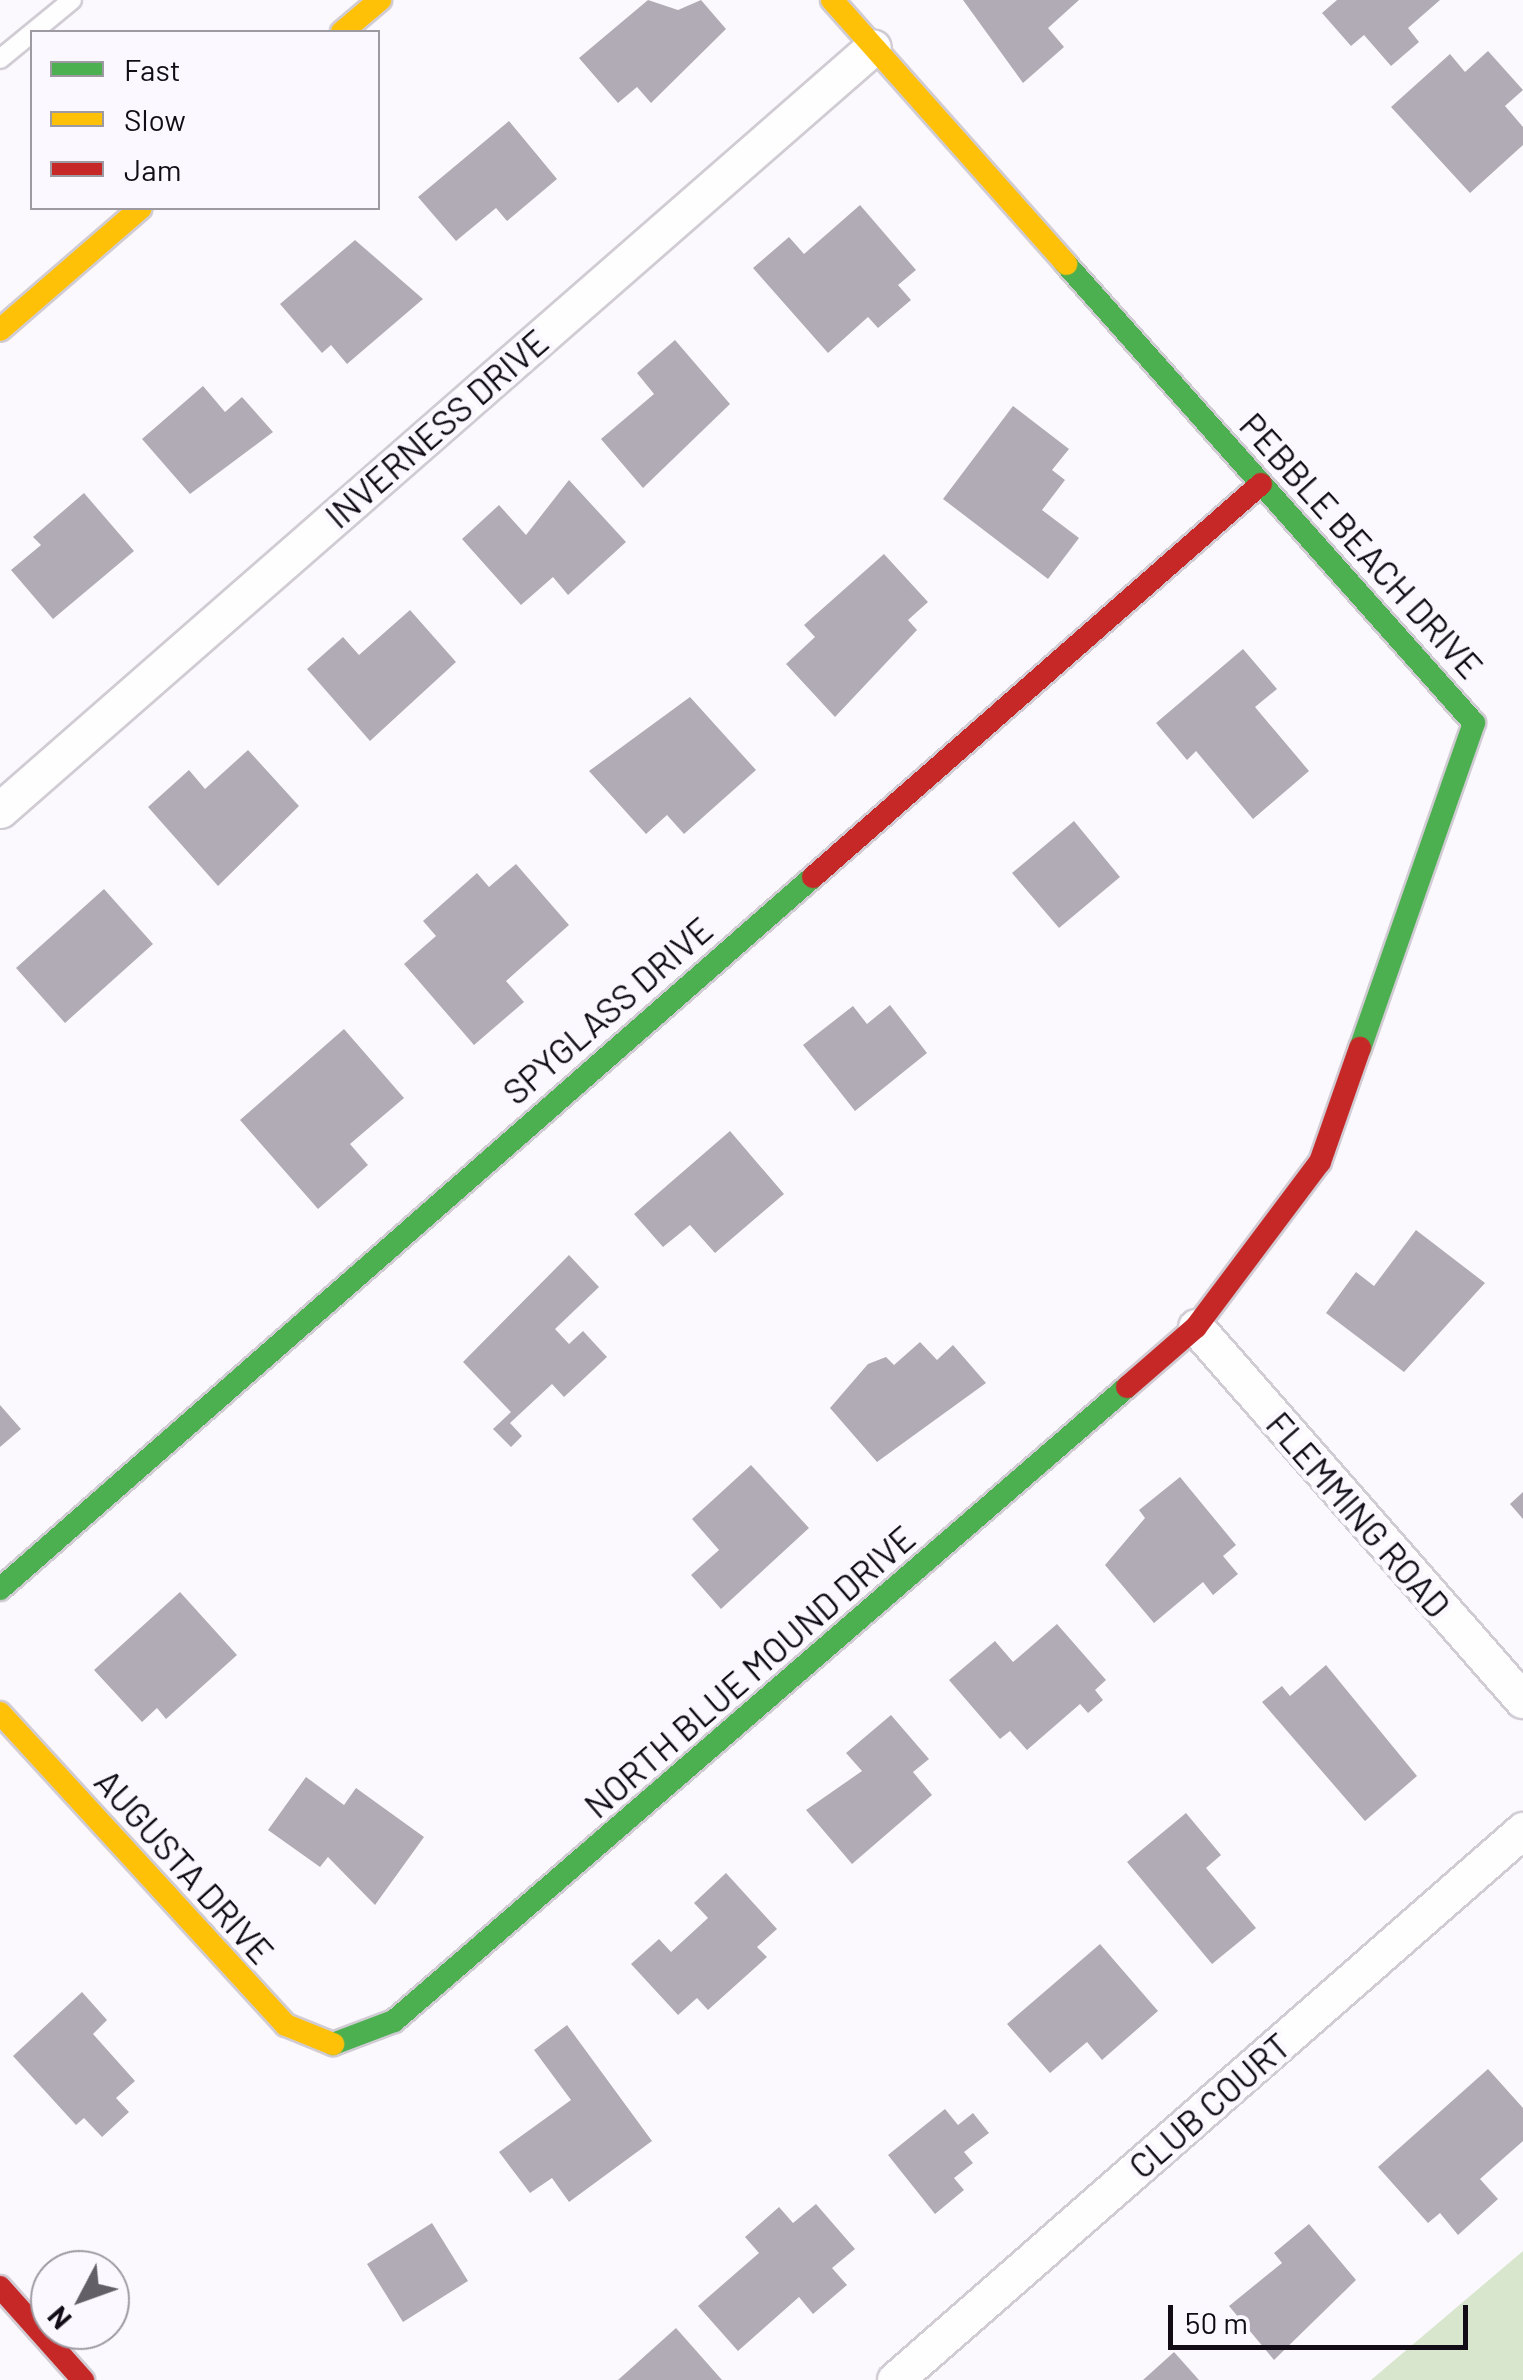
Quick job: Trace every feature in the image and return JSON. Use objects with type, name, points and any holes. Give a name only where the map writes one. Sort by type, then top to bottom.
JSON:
[{"type":"street","points":[[344,30],[380,0]]},
{"type":"street","name":"PEBBLE BEACH DRIVE","points":[[832,0],[1474,723],[1320,1162],[1196,1327]]},
{"type":"street","name":"INVERNESS DRIVE","points":[[0,810],[873,47]]},
{"type":"street","points":[[0,330],[139,210]]},
{"type":"street","name":"SPYGLASS DRIVE","points":[[0,1589],[1261,484]]},
{"type":"street","name":"FLEMMING ROAD","points":[[1196,1327],[1523,1700]]},
{"type":"street","name":"NORTH BLUE MOUND DRIVE","points":[[334,2045],[394,2021],[436,1990],[1196,1327]]},
{"type":"street","name":"AUGUSTA DRIVE","points":[[0,1713],[249,1990],[286,2024],[334,2045]]},
{"type":"street","name":"CLUB COURT","points":[[895,2380],[1523,1830]]},
{"type":"street","points":[[0,2287],[83,2380]]},
{"type":"lane","points":[[35,30],[72,0]]},
{"type":"lane","points":[[0,59],[30,34]]},
{"type":"green space","points":[[1523,2251],[1523,2380],[1371,2380]]},
{"type":"building","points":[[648,0],[678,10],[701,0],[726,29],[651,103],[637,87],[618,103],[579,58]]},
{"type":"building","points":[[963,0],[1079,0],[1048,28],[1064,47],[1023,83]]},
{"type":"building","points":[[1337,0],[1440,0],[1408,28],[1419,42],[1391,66],[1364,35],[1351,46],[1322,13]]},
{"type":"building","points":[[1488,51],[1523,90],[1505,106],[1523,127],[1523,145],[1470,193],[1391,107],[1450,54],[1465,72]]},
{"type":"building","points":[[509,121],[557,179],[507,221],[496,208],[456,241],[418,197]]},
{"type":"building","points":[[860,205],[916,270],[898,285],[911,300],[878,328],[868,317],[828,353],[753,268],[789,237],[804,254]]},
{"type":"building","points":[[355,240],[423,299],[347,364],[331,345],[322,353],[280,304]]},
{"type":"building","points":[[675,340],[730,404],[643,488],[601,439],[654,394],[637,373]]},
{"type":"building","points":[[203,386],[225,412],[242,397],[273,432],[190,494],[142,439]]},
{"type":"building","points":[[1013,406],[1069,449],[1052,470],[1065,480],[1042,510],[1079,538],[1048,579],[943,499]]},
{"type":"building","points":[[569,480],[626,542],[568,595],[553,577],[521,605],[462,539],[499,505],[526,535]]},
{"type":"building","points":[[84,493],[134,551],[53,619],[11,570],[41,545],[33,537]]},
{"type":"building","points":[[884,554],[928,602],[908,620],[917,630],[835,717],[786,664],[815,637],[804,625]]},
{"type":"building","points":[[410,610],[456,662],[370,741],[307,669],[343,637],[359,655]]},
{"type":"building","points":[[1243,649],[1277,689],[1255,707],[1309,771],[1253,819],[1196,751],[1187,760],[1156,723]]},
{"type":"building","points":[[690,697],[756,770],[684,834],[667,815],[646,834],[589,771]]},
{"type":"building","points":[[248,750],[299,806],[218,886],[148,807],[189,770],[205,789]]},
{"type":"building","points":[[1074,821],[1120,877],[1059,928],[1012,873]]},
{"type":"building","points":[[516,864],[569,925],[506,981],[524,1002],[474,1045],[404,964],[436,936],[423,921],[477,873],[489,887]]},
{"type":"building","points":[[104,889],[153,944],[65,1023],[16,968]]},
{"type":"building","points":[[890,1005],[927,1053],[855,1111],[803,1045],[853,1006],[867,1024]]},
{"type":"building","points":[[344,1029],[404,1098],[350,1144],[368,1165],[318,1209],[240,1120]]},
{"type":"building","points":[[730,1131],[784,1194],[715,1253],[690,1225],[663,1247],[634,1214]]},
{"type":"building","points":[[1416,1230],[1485,1283],[1404,1372],[1326,1313],[1356,1272],[1374,1286]]},
{"type":"building","points":[[569,1255],[599,1287],[555,1329],[569,1344],[583,1331],[607,1357],[564,1397],[552,1384],[510,1423],[522,1436],[511,1447],[493,1429],[511,1412],[463,1362]]},
{"type":"building","points":[[920,1342],[937,1360],[953,1345],[986,1383],[877,1462],[830,1408],[868,1364],[886,1357],[894,1365]]},
{"type":"building","points":[[0,1405],[21,1429],[0,1447]]},
{"type":"building","points":[[751,1465],[809,1528],[721,1609],[691,1575],[719,1550],[692,1519]]},
{"type":"building","points":[[1180,1477],[1236,1545],[1223,1556],[1238,1574],[1213,1595],[1203,1582],[1154,1623],[1105,1565],[1145,1518],[1139,1510]]},
{"type":"building","points":[[1523,1492],[1523,1519],[1510,1504]]},
{"type":"building","points":[[180,1592],[237,1655],[166,1719],[157,1708],[142,1722],[94,1670]]},
{"type":"building","points":[[1057,1624],[1106,1680],[1095,1690],[1103,1700],[1088,1713],[1080,1704],[1027,1750],[1010,1731],[1000,1739],[949,1680],[995,1641],[1013,1662]]},
{"type":"building","points":[[1326,1665],[1417,1776],[1365,1821],[1262,1702],[1282,1686],[1290,1696]]},
{"type":"building","points":[[891,1715],[929,1759],[913,1772],[932,1795],[852,1864],[806,1810],[862,1771],[846,1753]]},
{"type":"building","points":[[306,1777],[344,1805],[356,1788],[424,1837],[375,1905],[328,1857],[320,1867],[268,1830]]},
{"type":"building","points":[[1186,1813],[1221,1855],[1206,1868],[1256,1928],[1212,1964],[1127,1862]]},
{"type":"building","points":[[726,1873],[777,1929],[757,1947],[767,1957],[708,2010],[697,1998],[678,2015],[631,1964],[659,1939],[671,1952],[708,1918],[694,1903]]},
{"type":"building","points":[[1100,1944],[1158,2011],[1102,2060],[1087,2042],[1050,2073],[1007,2024]]},
{"type":"building","points":[[82,1992],[107,2020],[93,2034],[135,2081],[116,2098],[129,2112],[102,2137],[84,2118],[76,2125],[13,2056]]},
{"type":"building","points":[[567,2025],[652,2141],[569,2202],[552,2178],[530,2193],[499,2152],[571,2100],[534,2050]]},
{"type":"building","points":[[1488,2069],[1523,2108],[1523,2141],[1480,2179],[1498,2199],[1458,2235],[1440,2213],[1428,2223],[1378,2167]]},
{"type":"building","points":[[945,2109],[958,2125],[973,2113],[989,2133],[964,2152],[973,2163],[954,2178],[964,2190],[935,2214],[888,2155]]},
{"type":"building","points":[[816,2204],[855,2249],[832,2268],[847,2285],[813,2314],[799,2297],[738,2351],[698,2306],[759,2253],[745,2237],[779,2207],[793,2223]]},
{"type":"building","points":[[432,2223],[468,2281],[403,2322],[367,2264]]},
{"type":"building","points":[[1309,2224],[1356,2280],[1274,2360],[1229,2306],[1282,2263],[1274,2253]]},
{"type":"building","points":[[676,2328],[722,2380],[618,2380]]},
{"type":"building","points":[[1174,2352],[1199,2380],[1143,2380]]},
{"type":"traffic: fast","points":[[1066,264],[1474,723],[1360,1048]]},
{"type":"traffic: fast","points":[[0,1589],[813,877]]},
{"type":"traffic: fast","points":[[333,2044],[394,2021],[1127,1387]]},
{"type":"traffic: slow","points":[[344,30],[380,0]]},
{"type":"traffic: slow","points":[[832,0],[1066,264]]},
{"type":"traffic: slow","points":[[0,330],[139,210]]},
{"type":"traffic: slow","points":[[0,1713],[286,2025],[333,2044]]},
{"type":"traffic: jam","points":[[813,877],[1261,484]]},
{"type":"traffic: jam","points":[[1127,1387],[1196,1327],[1320,1162],[1360,1048]]},
{"type":"traffic: jam","points":[[0,2287],[83,2380]]}]
